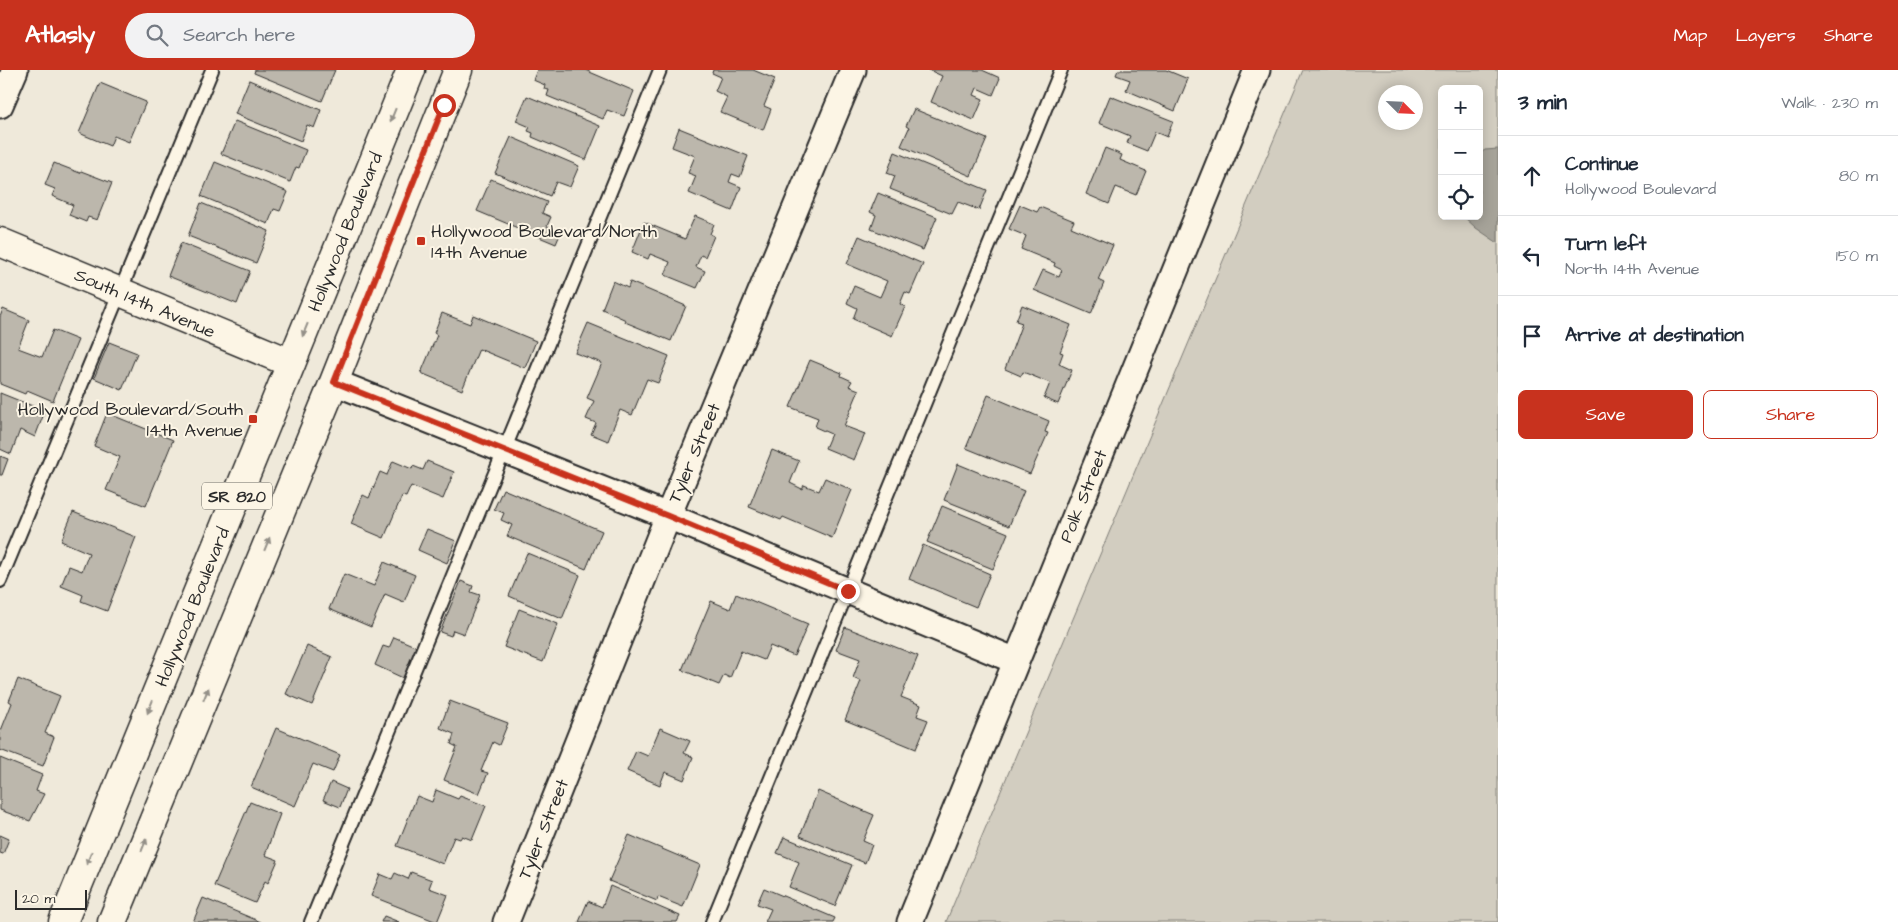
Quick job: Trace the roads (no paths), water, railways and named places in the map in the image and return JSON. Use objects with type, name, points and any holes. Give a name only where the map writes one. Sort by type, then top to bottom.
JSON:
[{"type":"main road","name":"Hollywood Boulevard","points":[[63,922],[411,70]]},
{"type":"main road","name":"SR 820","points":[[112,922],[334,382],[458,70]]},
{"type":"main road","name":"South 14th Avenue","points":[[0,242],[291,363]]},
{"type":"street","points":[[0,105],[15,70]]},
{"type":"street","name":"Tyler Street","points":[[506,922],[668,516],[854,70]]},
{"type":"street","name":"Polk Street","points":[[910,922],[1257,70]]},
{"type":"street","points":[[334,382],[668,516],[1016,660]]},
{"type":"lane","points":[[0,581],[212,70]]},
{"type":"lane","points":[[312,922],[660,70]]},
{"type":"lane","points":[[712,922],[1062,70]]},
{"type":"place","name":"Hollywood Boulevard/North 14th Avenue","points":[[421,241]]},
{"type":"place","name":"Hollywood Boulevard/South 14th Avenue","points":[[253,419]]}]
